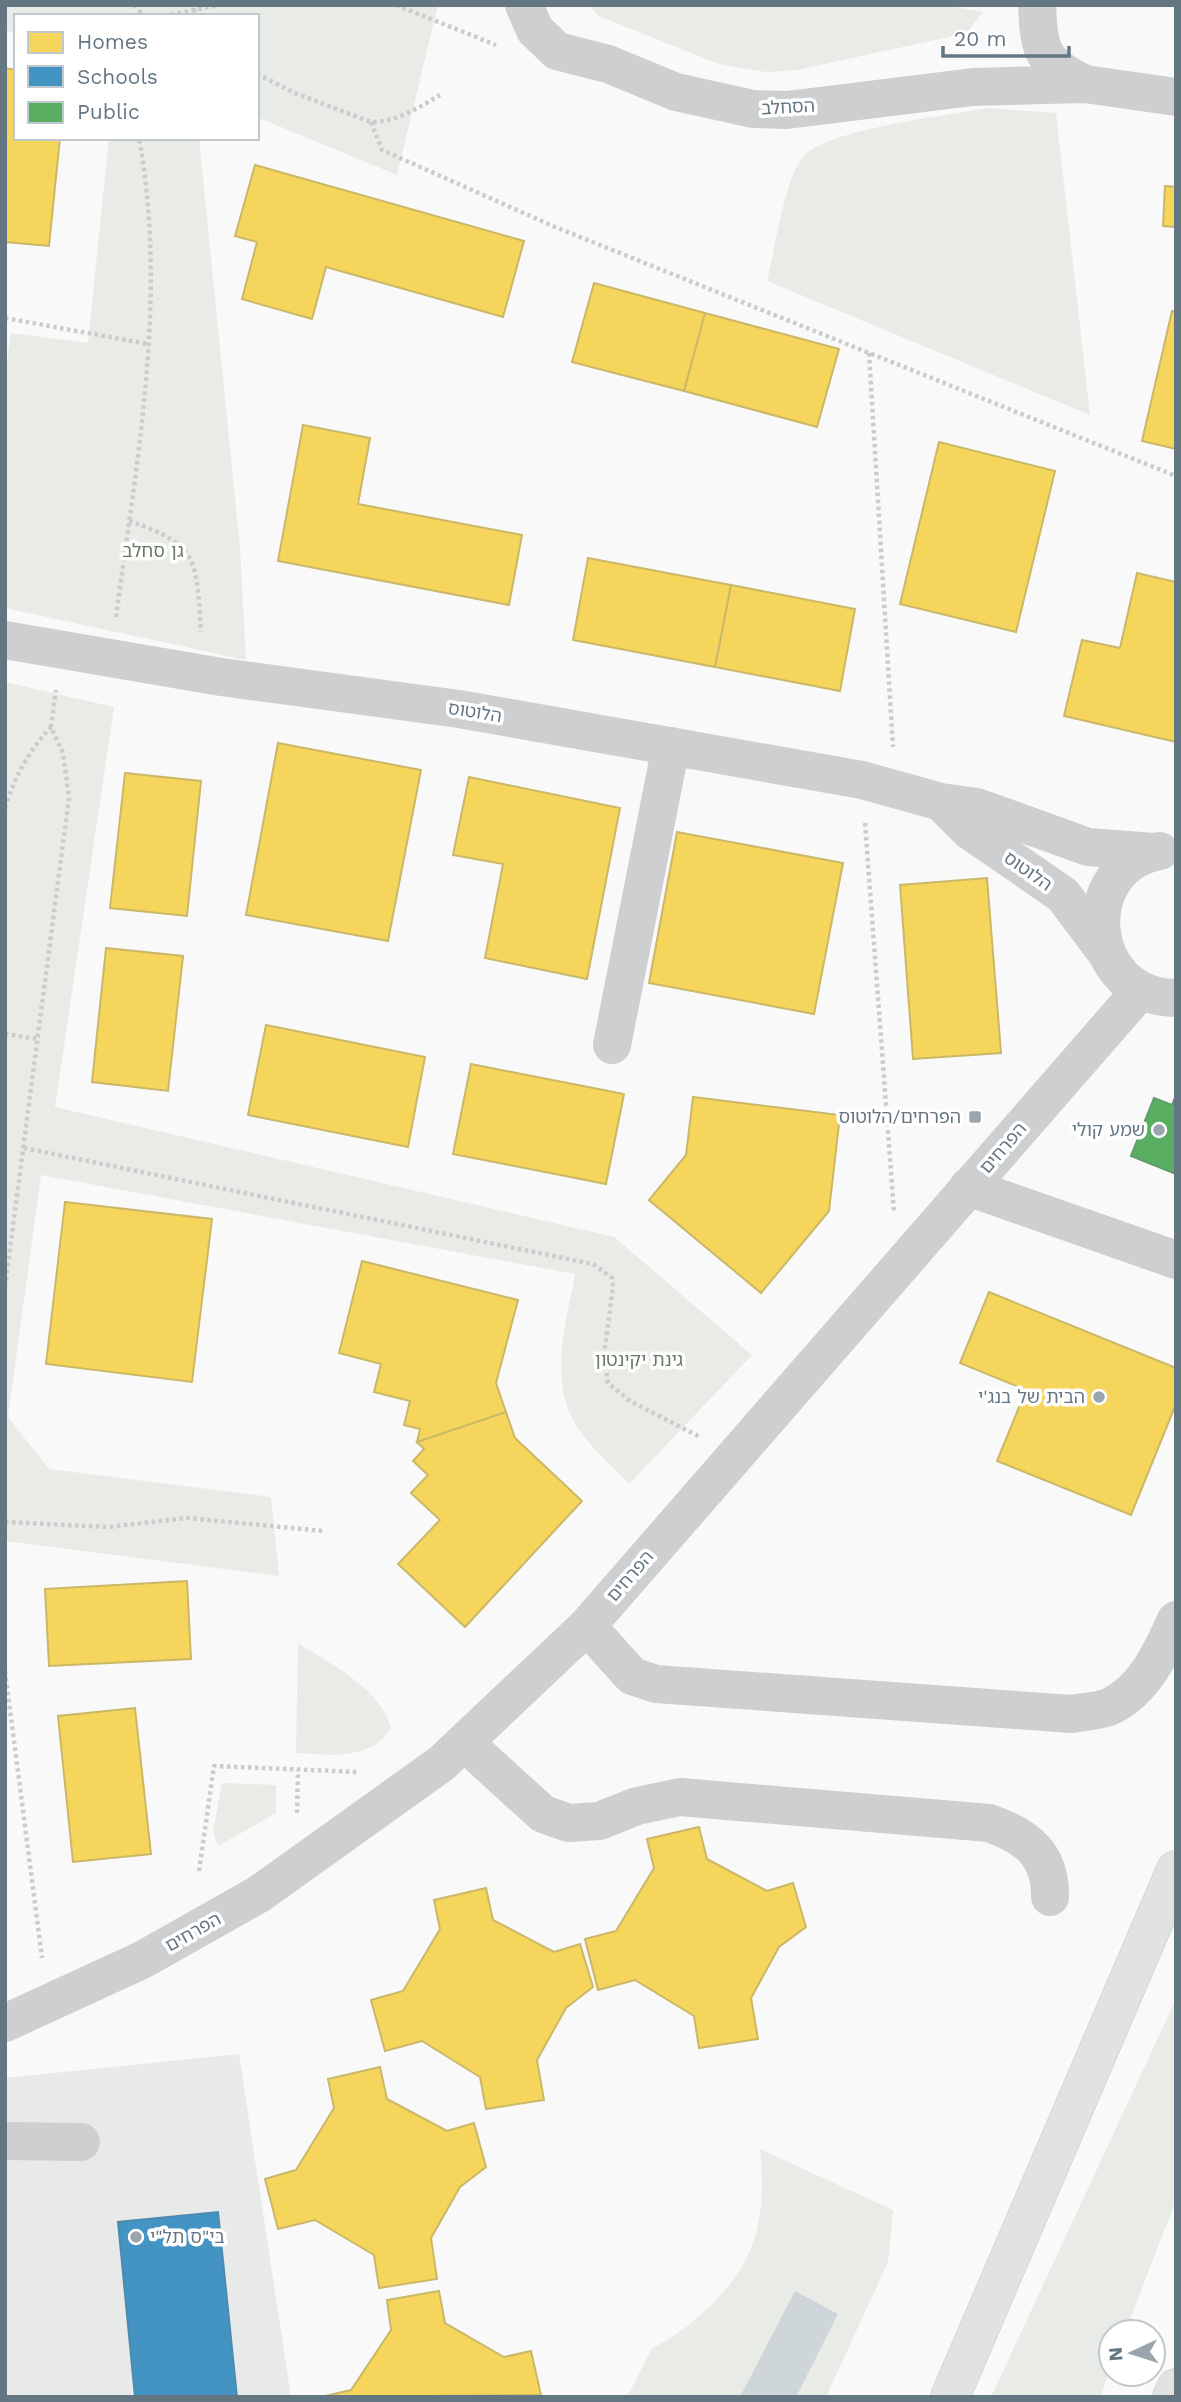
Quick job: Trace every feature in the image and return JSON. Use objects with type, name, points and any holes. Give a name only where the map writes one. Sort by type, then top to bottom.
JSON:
[{"type":"highway","points":[[950,2397],[1176,1870]]},
{"type":"highway","points":[[1172,2397],[1176,2388]]},
{"type":"street","name":"הסחלב","points":[[524,5],[535,30],[557,51],[608,64],[676,92],[753,109],[787,110],[973,88],[1085,84],[1176,97]]},
{"type":"street","name":"הסחלב","points":[[1037,5],[1038,34],[1044,56],[1058,71],[1085,84]]},
{"type":"street","name":"הלוטוס","points":[[5,640],[221,677],[459,709],[671,746],[878,785],[941,802],[978,807],[1088,847],[1165,851]]},
{"type":"street","points":[[612,1045],[671,746]]},
{"type":"street","name":"הלוטוס","points":[[941,802],[970,831],[1063,895],[1105,951],[1113,967],[1158,994]]},
{"type":"street","points":[[1105,951],[1101,910],[1108,891],[1120,874],[1135,861],[1165,851]]},
{"type":"street","name":"הפרחים","points":[[5,2023],[142,1960],[259,1894],[442,1763],[587,1626],[968,1187],[1158,994]]},
{"type":"street","points":[[968,1187],[1176,1260]]},
{"type":"street","points":[[587,1626],[632,1676],[656,1684],[1071,1714],[1110,1706],[1143,1680],[1160,1655],[1176,1620]]},
{"type":"street","points":[[464,1742],[543,1814],[569,1823],[599,1821],[637,1806],[680,1797],[989,1823],[1018,1833],[1039,1853],[1051,1882],[1050,1897]]},
{"type":"street","points":[[5,2141],[81,2142]]},
{"type":"path","points":[[173,14],[219,5]]},
{"type":"path","points":[[396,5],[507,49]]},
{"type":"path","points":[[194,9],[196,14]]},
{"type":"path","points":[[259,75],[295,93],[371,122],[384,122],[403,116],[440,95]]},
{"type":"path","points":[[371,122],[382,150],[555,227],[1176,477]]},
{"type":"path","points":[[128,623],[115,621],[129,521],[153,283],[149,194],[139,140]]},
{"type":"path","points":[[5,318],[148,344]]},
{"type":"path","points":[[869,353],[878,785],[899,1269]]},
{"type":"path","points":[[129,521],[157,530],[176,541],[192,557],[197,582],[201,638],[189,635]]},
{"type":"path","points":[[5,808],[14,780],[31,749],[51,727],[63,753],[69,798],[5,1287]]},
{"type":"path","points":[[5,1034],[38,1039]]},
{"type":"path","points":[[24,1148],[593,1264],[612,1278],[604,1355],[608,1382],[616,1392],[630,1401],[735,1455]]},
{"type":"path","points":[[5,1522],[108,1527],[187,1518],[323,1531]]},
{"type":"path","points":[[5,1671],[42,1958]]},
{"type":"path","points":[[199,1871],[214,1766],[362,1772]]},
{"type":"path","points":[[297,1813],[298,1770]]},
{"type":"shaded area","name":"בי\"ס תל\"י","points":[[239,2054],[291,2397],[5,2397],[5,2078]]},
{"type":"shaded area","points":[[795,2291],[838,2314],[796,2397],[740,2397]]},
{"type":"green space","points":[[5,5],[438,5],[397,175],[259,118],[259,14],[14,14],[14,32],[5,31]]},
{"type":"green space","points":[[588,5],[943,5],[983,12],[969,30],[949,37],[797,70],[766,72],[719,64],[599,16]]},
{"type":"green space","points":[[986,108],[1056,113],[1090,415],[767,281],[785,199],[802,158],[815,148],[835,139],[860,132]]},
{"type":"green space","name":"גן סחלב","points":[[109,140],[199,140],[240,548],[246,660],[5,608],[5,375],[11,333],[88,343]]},
{"type":"green space","name":"גינת יקינטון","points":[[5,682],[114,707],[55,1107],[614,1237],[752,1355],[629,1484],[583,1435],[565,1401],[562,1346],[575,1274],[41,1175],[8,1417],[49,1469],[271,1497],[279,1576],[5,1541]]},
{"type":"green space","points":[[298,1643],[353,1679],[377,1701],[391,1728],[383,1739],[361,1751],[348,1754],[296,1753]]},
{"type":"green space","points":[[222,1783],[276,1785],[276,1813],[218,1846],[213,1832]]},
{"type":"green space","points":[[1176,1999],[1176,2200],[1130,2318],[1097,2318],[1097,2388],[1103,2388],[1100,2397],[991,2397]]},
{"type":"green space","points":[[760,2149],[893,2210],[888,2262],[826,2397],[627,2397],[652,2348],[680,2332],[705,2311],[737,2275],[747,2257],[755,2238],[762,2197]]},
{"type":"building: Homes","points":[[5,68],[14,70],[14,140],[60,140],[49,246],[5,242]]},
{"type":"building: Homes","points":[[255,165],[524,241],[503,317],[326,267],[312,319],[242,299],[257,242],[235,236]]},
{"type":"building: Homes","points":[[1165,186],[1176,187],[1176,227],[1163,226]]},
{"type":"building: Homes","points":[[594,283],[705,313],[684,391],[572,362]]},
{"type":"building: Homes","points":[[1172,311],[1176,312],[1176,449],[1142,441]]},
{"type":"building: Homes","points":[[705,313],[839,349],[817,427],[684,391]]},
{"type":"building: Homes","points":[[303,425],[370,438],[358,504],[522,535],[509,605],[278,561]]},
{"type":"building: Homes","points":[[939,442],[1055,471],[1016,632],[900,604]]},
{"type":"building: Homes","points":[[588,558],[731,585],[715,667],[573,640]]},
{"type":"building: Homes","points":[[1137,573],[1176,582],[1176,742],[1064,716],[1082,640],[1120,648]]},
{"type":"building: Homes","points":[[731,585],[855,609],[840,691],[715,667]]},
{"type":"building: Homes","points":[[278,743],[421,770],[388,941],[246,915]]},
{"type":"building: Homes","points":[[125,773],[201,781],[187,916],[110,908]]},
{"type":"building: Homes","points":[[469,777],[620,808],[587,979],[485,958],[503,864],[453,855]]},
{"type":"building: Homes","points":[[677,832],[843,863],[814,1014],[649,983]]},
{"type":"building: Homes","points":[[987,878],[1001,1053],[913,1059],[900,885]]},
{"type":"building: Homes","points":[[106,948],[183,956],[168,1091],[92,1082]]},
{"type":"building: Homes","points":[[266,1025],[425,1057],[408,1147],[248,1115]]},
{"type":"building: Homes","points":[[471,1064],[624,1094],[606,1184],[453,1154]]},
{"type":"building: Homes","points":[[693,1097],[840,1115],[829,1211],[761,1293],[649,1200],[686,1155]]},
{"type":"building: Homes","points":[[65,1202],[212,1219],[192,1382],[46,1364]]},
{"type":"building: Homes","points":[[362,1261],[518,1300],[496,1383],[506,1412],[417,1442],[420,1429],[404,1425],[410,1401],[374,1392],[381,1364],[339,1353]]},
{"type":"building: Homes","name":"הבית של בנג'י","points":[[989,1292],[1176,1368],[1176,1404],[1131,1515],[997,1461],[1026,1390],[960,1363]]},
{"type":"building: Homes","points":[[506,1412],[515,1438],[582,1501],[465,1627],[398,1564],[440,1520],[411,1493],[428,1475],[413,1461],[424,1449],[417,1442]]},
{"type":"building: Homes","points":[[187,1581],[191,1659],[49,1666],[45,1589]]},
{"type":"building: Homes","points":[[135,1708],[151,1854],[73,1862],[58,1716]]},
{"type":"building: Homes","points":[[699,1827],[707,1859],[767,1891],[793,1883],[806,1927],[779,1947],[751,1998],[758,2039],[699,2048],[694,2016],[635,1980],[598,1990],[585,1939],[616,1931],[654,1868],[647,1839]]},
{"type":"building: Homes","points":[[486,1888],[493,1920],[554,1952],[580,1944],[593,1987],[566,2008],[537,2060],[544,2100],[486,2109],[480,2077],[422,2041],[385,2051],[371,2000],[403,1991],[440,1929],[434,1900]]},
{"type":"building: Homes","points":[[380,2067],[387,2099],[447,2131],[474,2123],[486,2167],[460,2187],[431,2238],[437,2279],[379,2288],[374,2255],[315,2220],[278,2229],[265,2179],[296,2170],[334,2108],[328,2079]]},
{"type":"building: Homes","points":[[439,2291],[445,2323],[504,2357],[531,2351],[541,2395],[321,2397],[351,2390],[391,2330],[387,2300]]},
{"type":"building: Schools","points":[[218,2212],[237,2397],[135,2397],[118,2222]]},
{"type":"building: Public","name":"שמע קולי","points":[[1176,1095],[1176,1174],[1131,1156],[1154,1098],[1172,1105]]},
{"type":"place","name":"הפרחים/הלוטוס","points":[[975,1117]]},
{"type":"place","name":"שמע קולי","points":[[1159,1130]]},
{"type":"place","name":"הבית של בנג'י","points":[[1099,1397]]},
{"type":"place","name":"בי\"ס תל\"י","points":[[136,2237]]}]
